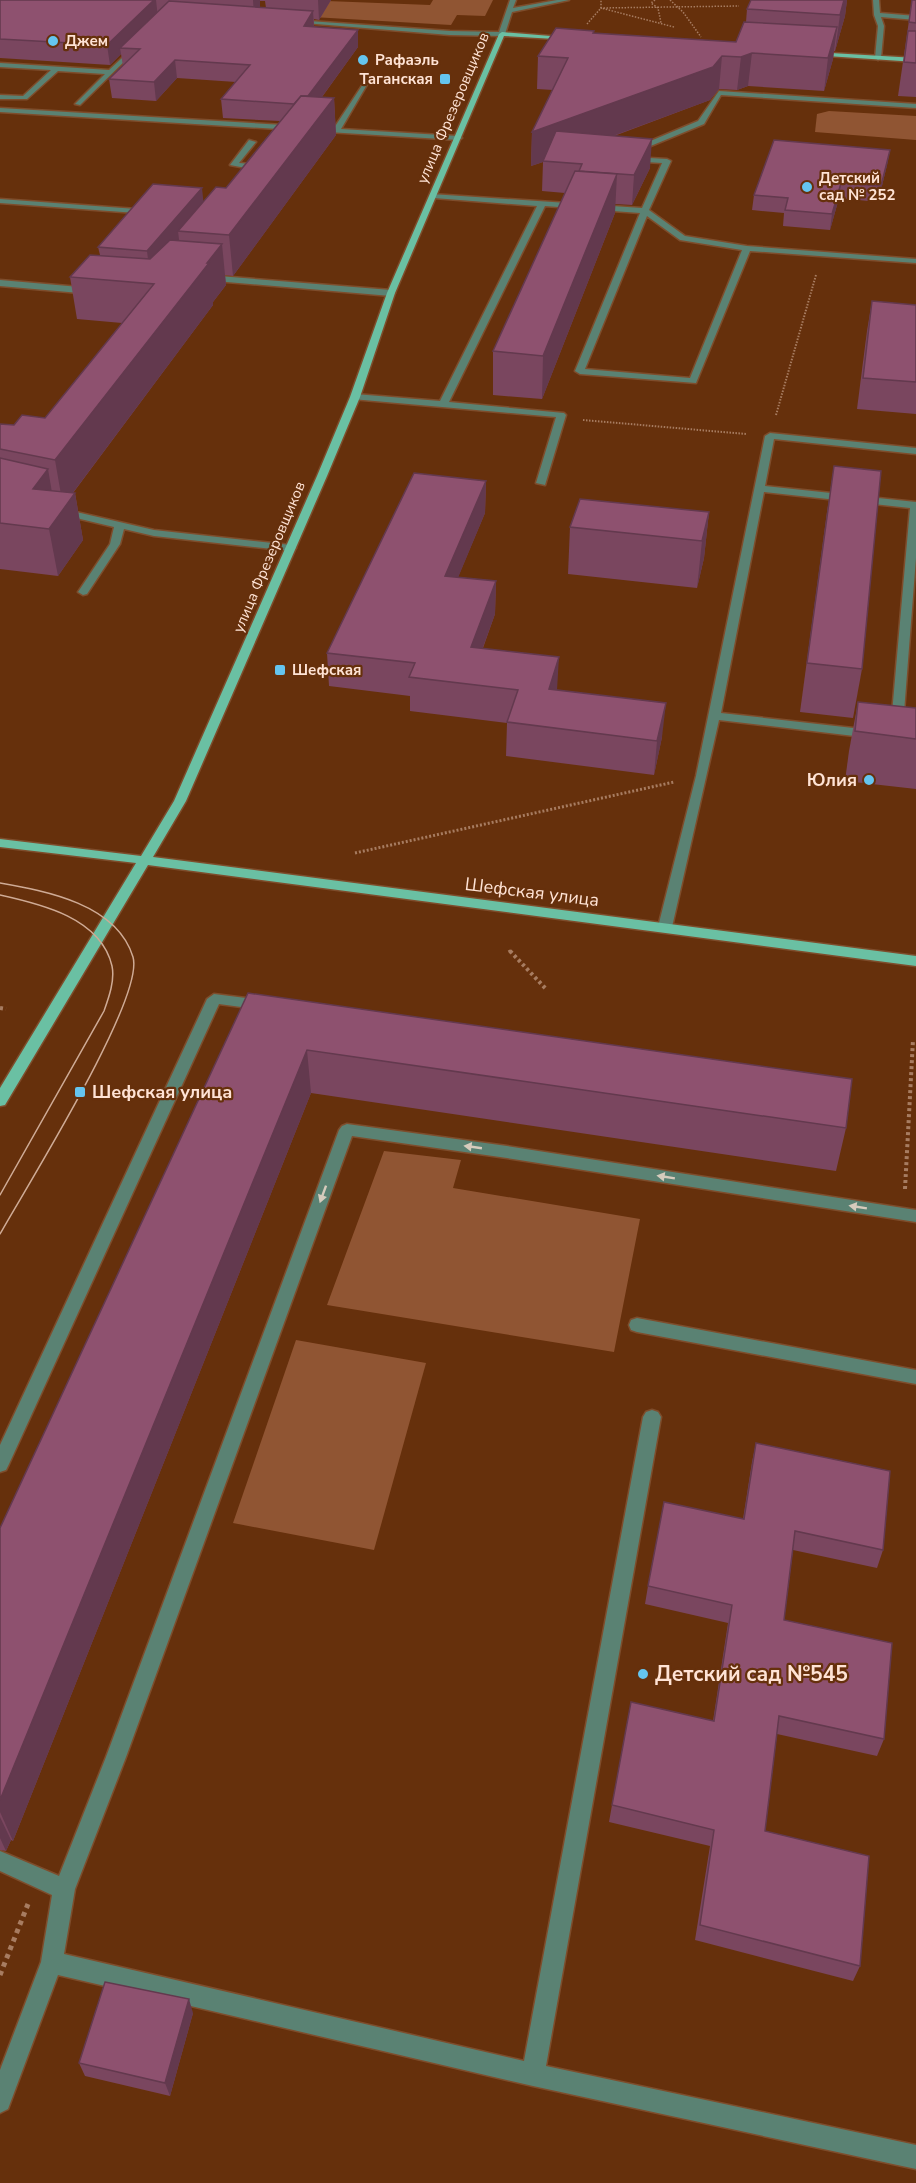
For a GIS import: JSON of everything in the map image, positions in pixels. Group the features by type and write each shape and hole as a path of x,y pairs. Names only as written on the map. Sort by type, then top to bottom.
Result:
{"main road":[{"path":"502,34 584,39"},
{"name":"улица Фрезеровщиков","path":"0,1101 180,801 355,397 391,293 502,34"},
{"path":"810,53 916,60"},
{"name":"Шефская улица","path":"0,843 249,873 916,961"}],"street":[{"name":"улица Фрезеровщиков","path":"502,34 513,0"},
{"path":"510,11 566,0"},
{"path":"876,0 877,15 881,26 878,58"},
{"path":"877,15 916,18"},
{"path":"291,22 450,33 502,34"},
{"path":"78,104 139,44"},
{"path":"0,65 111,72"},
{"path":"0,97 25,98 57,68"},
{"path":"336,130 365,84"},
{"path":"747,248 693,381 580,371 667,161 626,156 701,122 719,93 916,106"},
{"path":"0,110 458,138"},
{"path":"252,142 234,165 261,167 254,175"},
{"path":"434,196 645,211 683,238 747,248 916,261"},
{"path":"0,201 161,213"},
{"path":"443,404 542,204"},
{"path":"199,278 391,293"},
{"path":"0,283 95,291"},
{"path":"355,397 561,416 541,483"},
{"path":"665,927 702,776 770,436 916,451"},
{"path":"714,716 896,737 915,505 760,489"},
{"path":"44,507 154,533 291,548"},
{"path":"83,592 115,544 120,525"},
{"path":"0,1464 214,999 273,1006"},
{"path":"0,2101 52,1962 64,1889 116,1757 347,1130 507,1152 916,1216"},
{"path":"637,1325 916,1377"},
{"path":"532,2075 652,1417"},
{"path":"2,1862 64,1889"},
{"path":"52,1962 532,2075 711,2114 798,2129 916,2157"}],"path":[{"path":"586,25 601,8 601,0"},
{"path":"655,0 651,3 658,8 661,23"},
{"path":"670,0 682,7 687,20 701,37"},
{"path":"601,8 739,6"},
{"path":"601,8 674,27"},
{"path":"770,436 822,254"},
{"path":"355,853 702,776"},
{"path":"509,950 547,990"},
{"path":"0,1008 6,1009"},
{"path":"904,1193 912,1040"},
{"path":"0,1975 38,1878"}],"shaded area":[{"path":"301,0 430,5 433,0 493,0 485,16 457,15 451,25 295,16"},
{"path":"829,111 916,116 916,140 815,132 817,114"},
{"path":"384,1151 461,1160 453,1188 640,1219 614,1352 327,1305"},
{"path":"296,1340 426,1363 374,1550 233,1523"}],"building":[{"path":"0,0 154,0 107,45 0,39"},
{"path":"751,0 844,0 840,15 747,9"},
{"path":"912,0 916,0 916,23 909,22"},
{"path":"169,1 313,11 304,26 358,30 308,96 301,96 294,104 221,99 250,65 175,60 154,82 109,79 140,49 120,48"},
{"path":"744,22 837,27 828,58 752,53 741,57 722,56 713,67 532,132 568,58 538,56 556,28 594,31 593,33 736,42"},
{"path":"908,31 916,31 916,63 904,62"},
{"path":"301,96 334,98 229,235 178,231 216,187 226,188"},
{"path":"556,131 652,139 634,175 579,171 582,164 543,161"},
{"path":"774,140 890,150 881,186 841,183 832,214 785,210 788,198 754,195"},
{"path":"575,171 617,174 543,356 493,351"},
{"path":"153,184 202,188 147,251 98,247"},
{"path":"170,240 222,244 55,460 0,449 0,424 14,425 22,415 45,418 154,284 70,277 90,255 150,259"},
{"path":"872,301 916,305 916,382 863,378"},
{"path":"0,458 48,469 33,489 75,493 49,529 0,523"},
{"path":"834,466 881,471 862,669 807,663"},
{"path":"414,473 486,481 445,576 496,581 471,647 559,657 549,689 666,703 657,741 507,722 518,690 409,677 415,663 327,653"},
{"path":"580,499 709,512 702,541 570,527"},
{"path":"858,702 916,708 916,739 855,731"},
{"path":"248,993 852,1079 846,1128 307,1050 0,1800 0,1528"},
{"path":"756,1443 890,1471 883,1550 795,1531 784,1620 892,1643 884,1739 779,1716 765,1831 869,1856 860,1966 700,1925 714,1830 612,1805 631,1702 714,1721 732,1605 648,1586 664,1502 744,1519"},
{"path":"105,1982 189,1999 165,2083 79,2063"}],"tram line":[{"path":"0,883 58,896 96,912 112,924 125,939 133,957 132,979 103,1051 0,1234"},
{"path":"0,895 51,909 83,925 96,936 106,950 113,971 104,1011 0,1195"}],"place":[{"name":"Джем","path":"53,41"},
{"name":"Рафаэль","path":"363,60"},
{"name":"Таганская","path":"445,79"},
{"name":"Детский сад № 252","path":"807,187"},
{"name":"Шефская","path":"280,670"},
{"name":"Юлия","path":"869,780"},
{"name":"Шефская улица","path":"80,1092"},
{"name":"Детский сад №545","path":"643,1674"}]}
